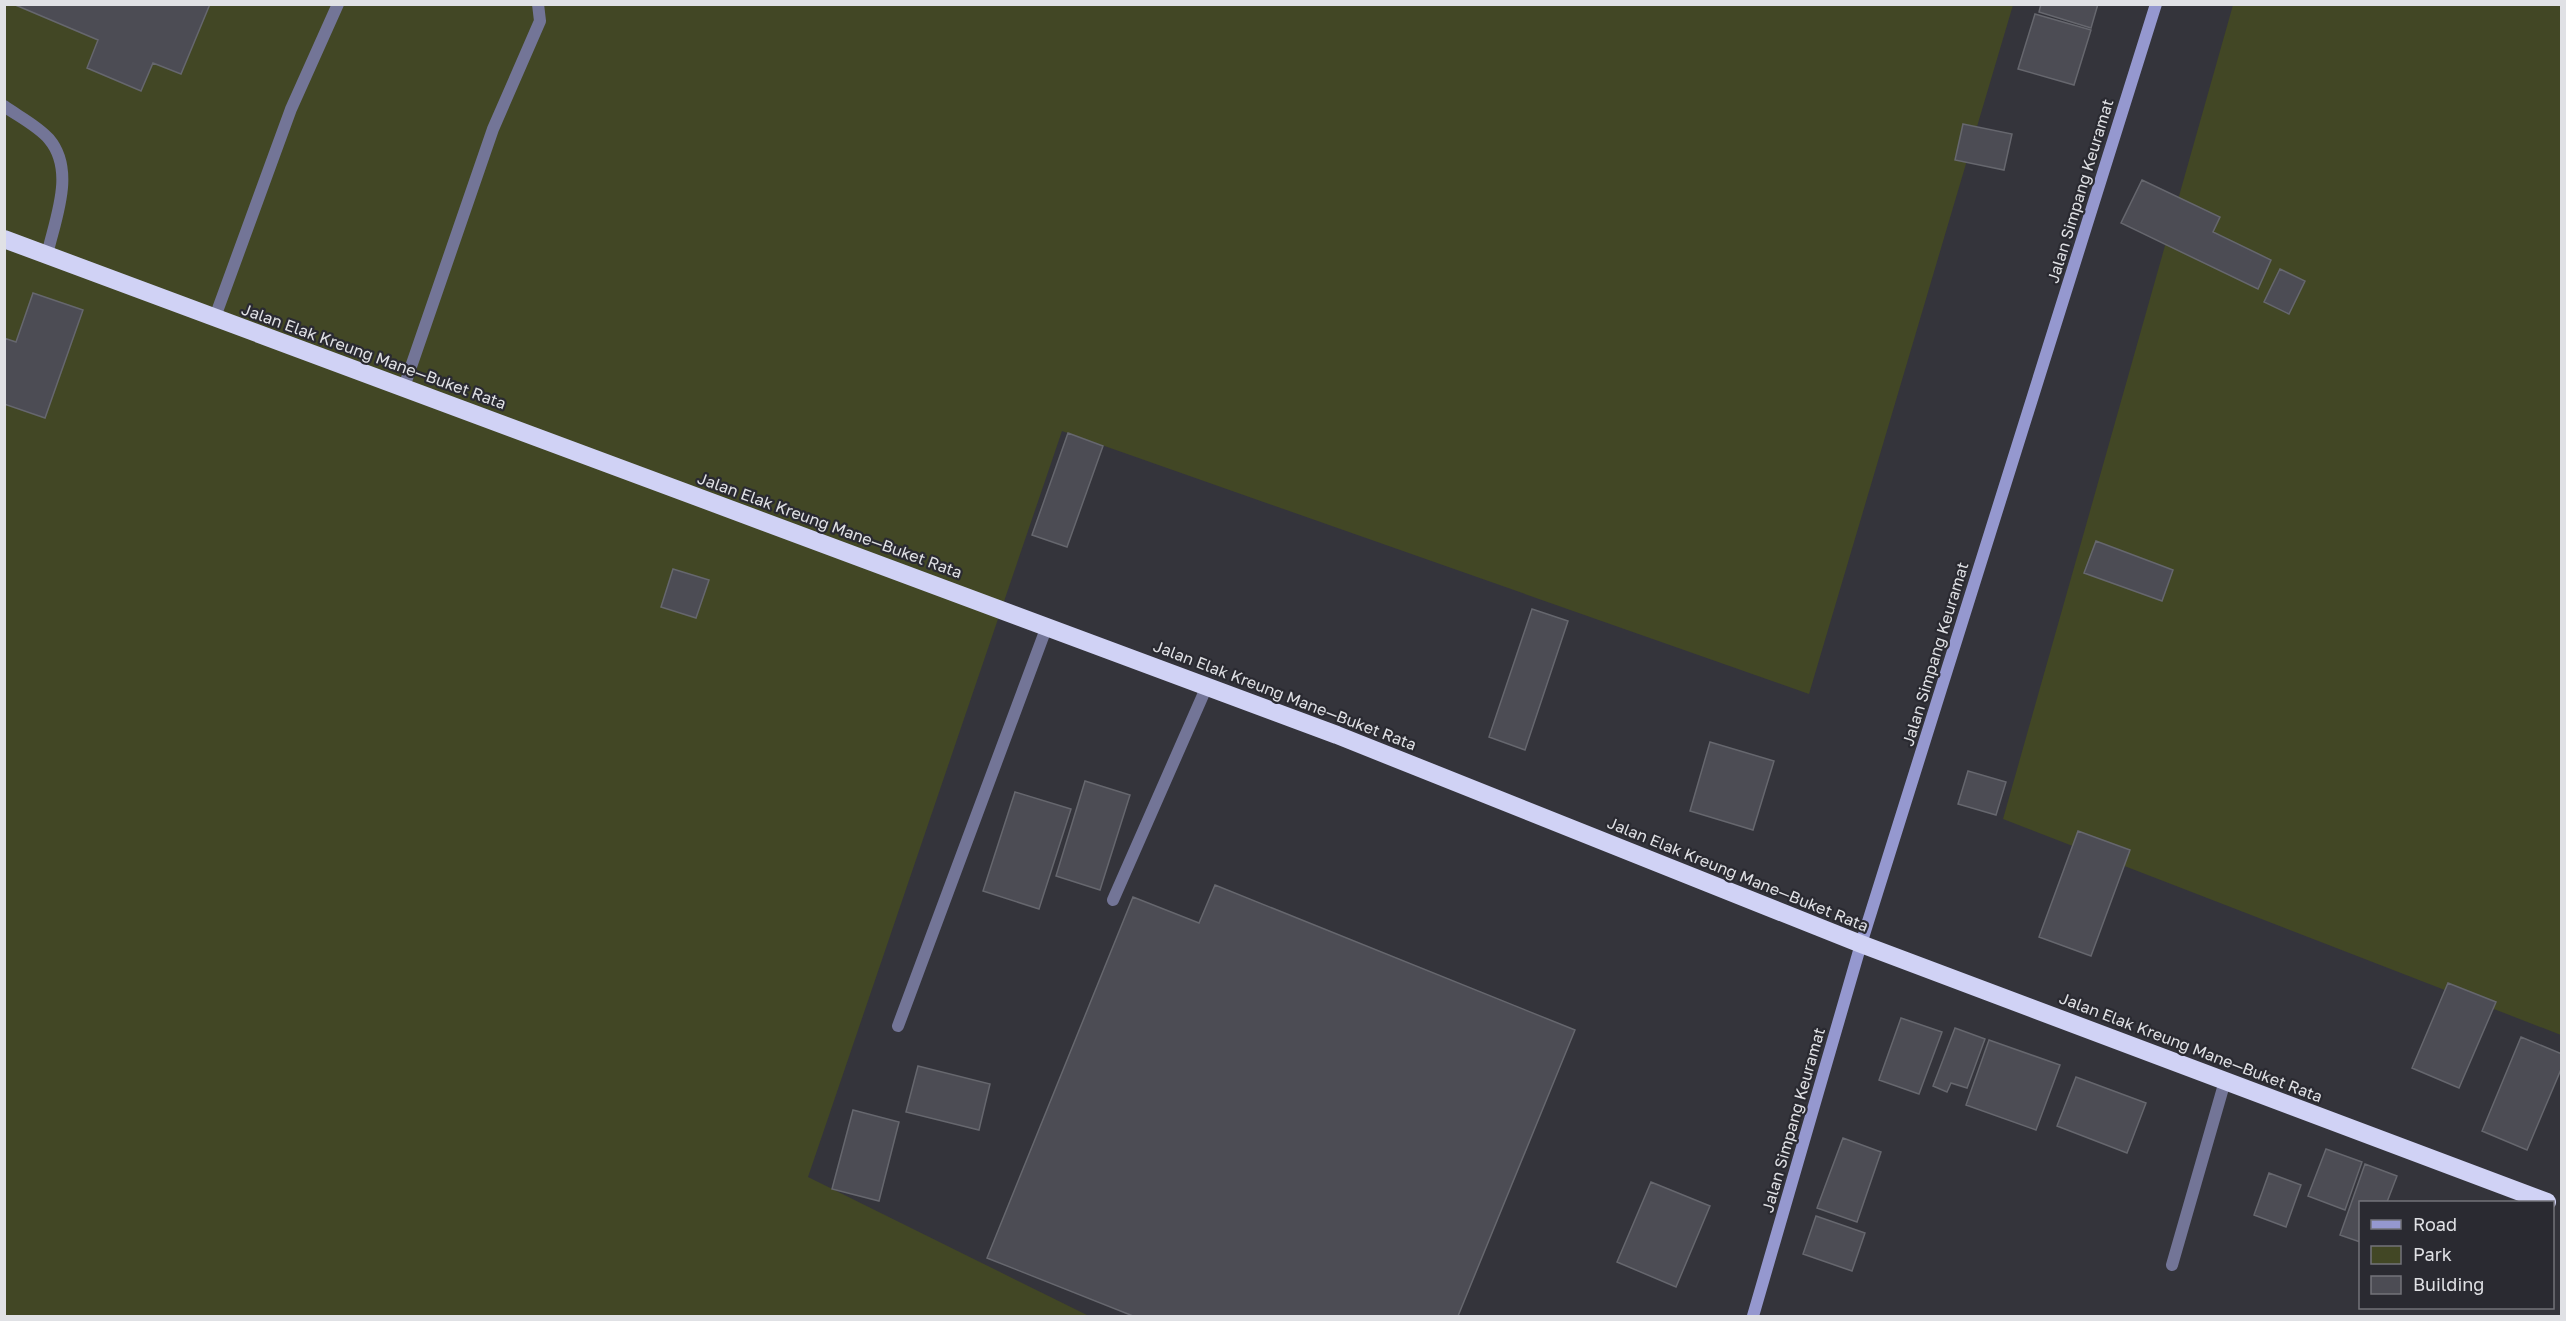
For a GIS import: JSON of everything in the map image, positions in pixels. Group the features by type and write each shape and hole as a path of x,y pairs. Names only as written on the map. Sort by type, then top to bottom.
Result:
{"highway":[{"name":"Jalan Elak Kreung Mane—Buket Rata","path":"4,239 1337,735 1861,944 2542,1201"}],"main road":[{"name":"Jalan Simpang Keuramat","path":"1754,1317 1861,944 2156,4"}],"lane":[{"path":"214,317 291,109 338,4"},
{"path":"404,387 493,129 540,21 538,4"},
{"path":"4,106 49,139 60,159 63,183 47,255"},
{"path":"898,1026 1047,626"},
{"path":"1113,900 1207,686"},
{"path":"2172,1265 2225,1081"}],"green space":[{"path":"5,5 2013,5 1809,694 1062,431 808,1177 1089,1316 5,1316"},
{"path":"2233,5 2561,5 2561,1035 2003,819"}],"building":[{"path":"13,4 210,4 181,74 153,63 141,91 87,68 98,40"},
{"path":"2041,4 2098,4 2091,28 2039,12"},
{"path":"2035,14 2091,30 2074,85 2018,69"},
{"path":"1963,124 2012,134 2004,170 1955,160"},
{"path":"2142,180 2220,217 2213,232 2271,260 2258,289 2121,223"},
{"path":"2280,269 2305,281 2289,314 2264,302"},
{"path":"33,293 83,310 45,418 4,404 4,338 16,342"},
{"path":"1068,433 1103,446 1067,547 1032,535"},
{"path":"2096,541 2173,570 2162,601 2084,573"},
{"path":"673,569 709,580 696,618 661,607"},
{"path":"1532,609 1568,621 1525,750 1489,737"},
{"path":"1710,742 1774,761 1753,830 1690,811"},
{"path":"1968,771 2006,782 1996,815 1958,804"},
{"path":"1085,781 1130,795 1100,890 1056,876"},
{"path":"1015,792 1071,809 1039,909 983,891"},
{"path":"2078,831 2130,850 2091,956 2039,937"},
{"path":"1215,885 1575,1030 1458,1316 1133,1316 987,1258 1133,897 1199,923"},
{"path":"2448,983 2496,1002 2459,1088 2412,1068"},
{"path":"1901,1018 1942,1032 1919,1094 1879,1080"},
{"path":"1955,1028 1985,1039 1967,1088 1951,1083 1947,1092 1933,1086"},
{"path":"2521,1037 2562,1054 2562,1067 2527,1150 2482,1131"},
{"path":"1989,1040 2060,1065 2036,1130 1966,1105"},
{"path":"918,1066 990,1084 979,1130 906,1112"},
{"path":"2076,1077 2146,1103 2127,1153 2057,1126"},
{"path":"853,1110 899,1122 879,1201 832,1189"},
{"path":"1843,1138 1881,1152 1857,1222 1817,1208"},
{"path":"2326,1149 2362,1162 2345,1210 2308,1196"},
{"path":"2365,1164 2397,1176 2387,1201 2359,1201 2359,1242 2340,1235"},
{"path":"2269,1173 2301,1185 2286,1227 2254,1215"},
{"path":"1651,1182 1710,1206 1676,1287 1617,1262"},
{"path":"1816,1216 1865,1233 1852,1271 1803,1254"}]}
